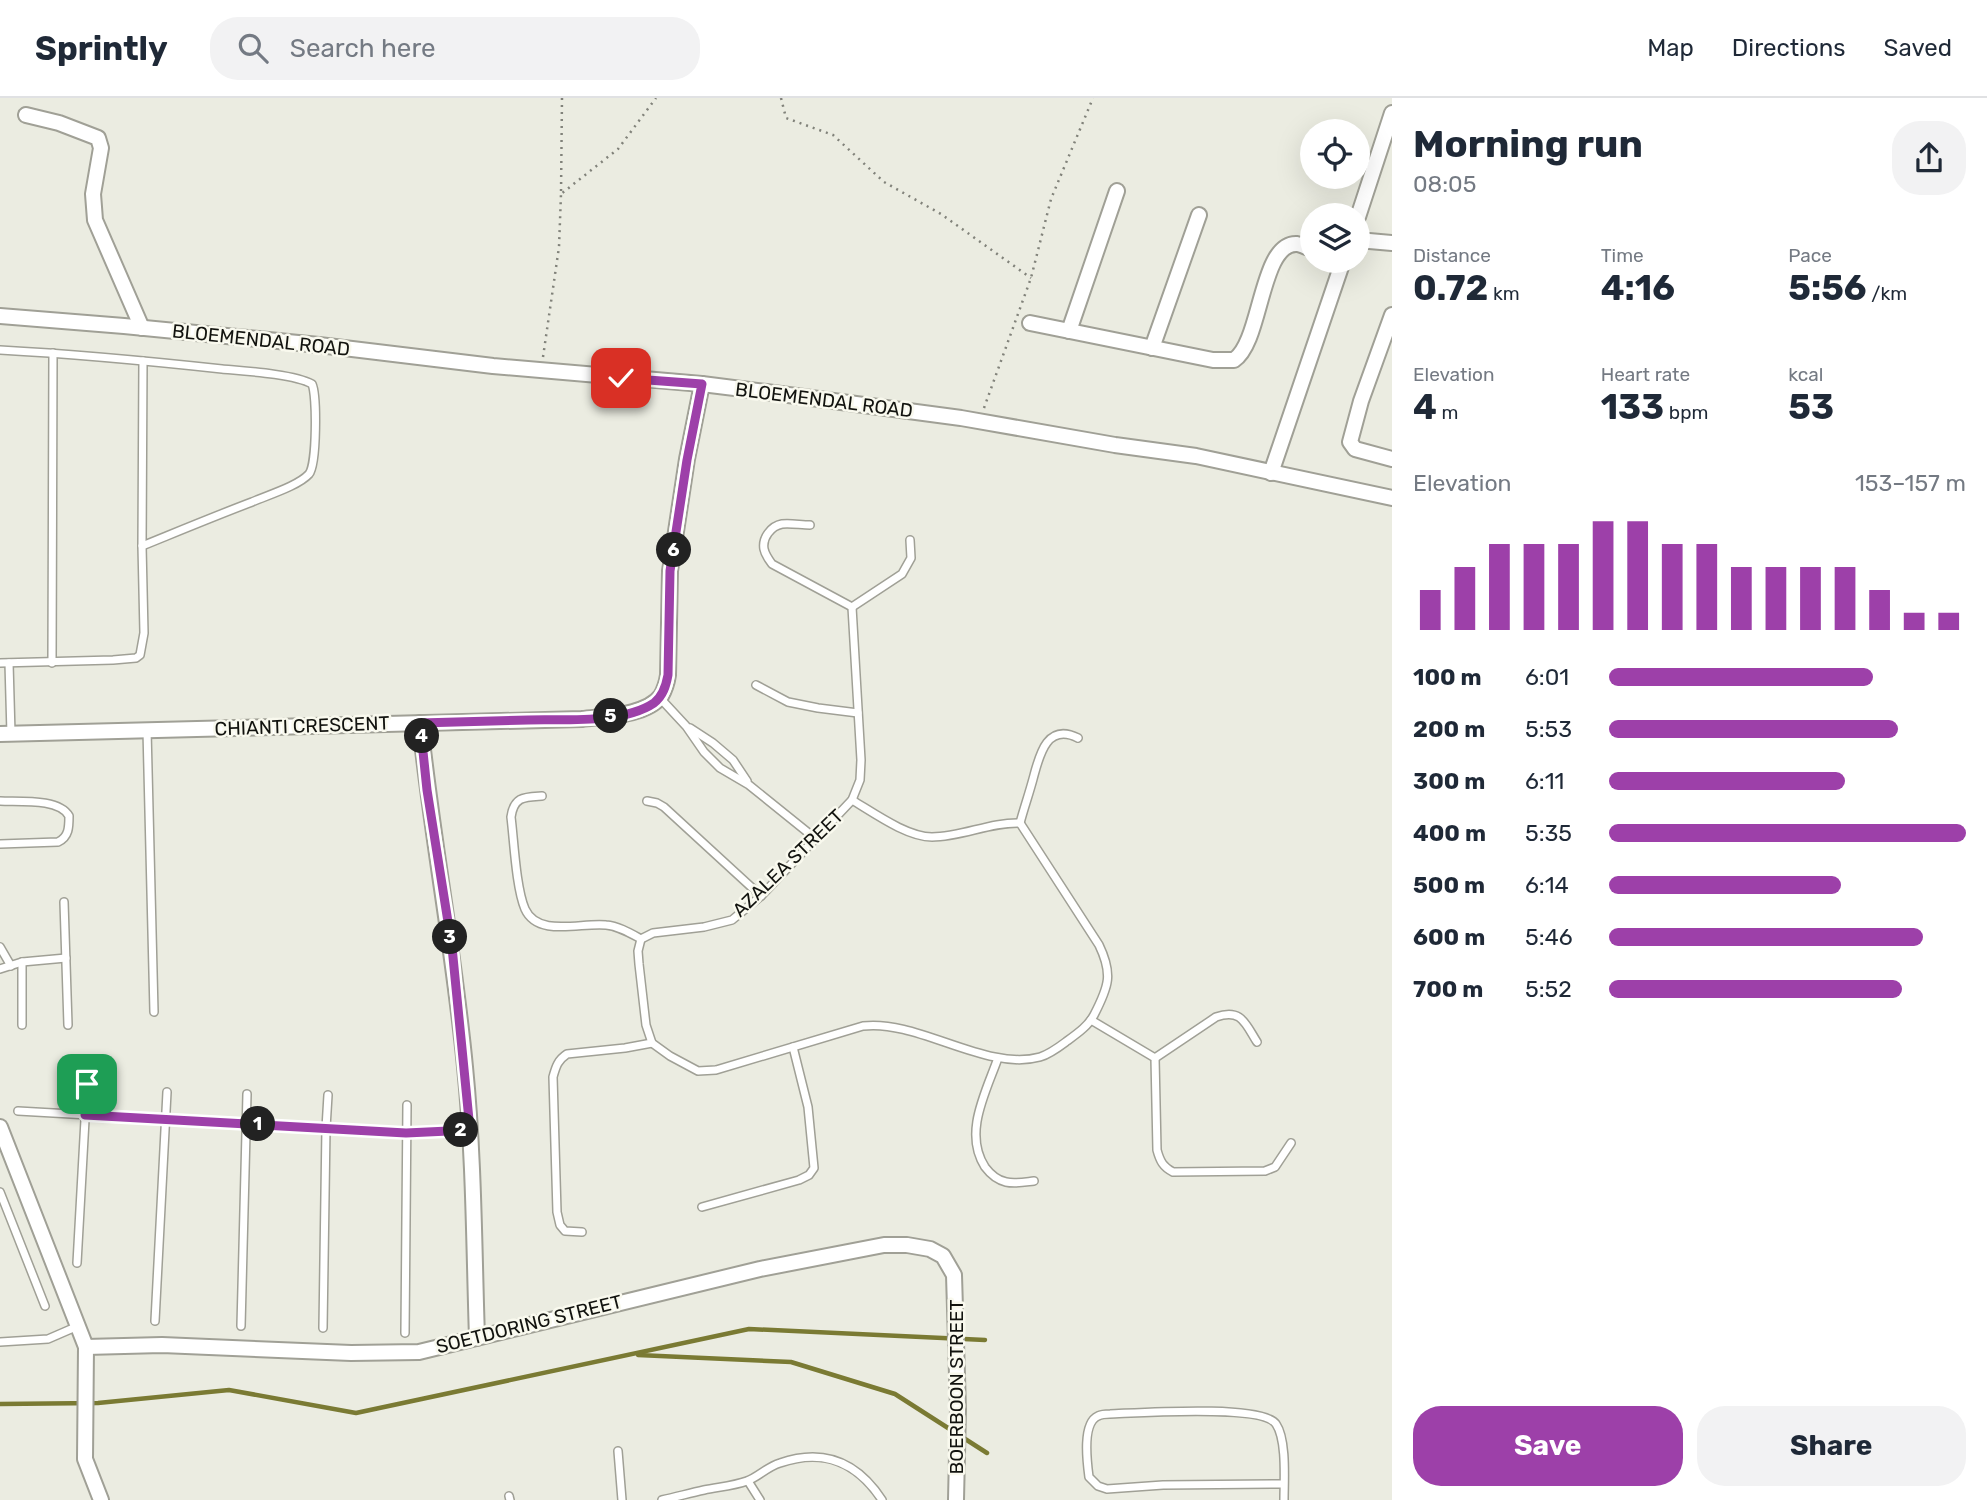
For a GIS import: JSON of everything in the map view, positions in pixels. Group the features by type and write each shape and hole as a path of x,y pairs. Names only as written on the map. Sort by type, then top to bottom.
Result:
{"street":[{"path":"1363,203 1392,113"},
{"path":"26,115 59,123 98,138 101,148 93,194 95,220 142,328"},
{"path":"1069,331 1117,191"},
{"path":"1152,348 1199,215"},
{"path":"1370,241 1392,243"},
{"path":"1030,323 1229,361 1238,358 1245,348 1272,266 1279,253 1283,248 1292,245 1300,247"},
{"path":"1271,473 1339,273"},
{"path":"1392,315 1361,401 1350,442 1355,449 1392,459"},
{"name":"BLOEMENDAL ROAD","path":"0,316 319,345 541,371 702,384 979,421 1196,456 1392,498"},
{"path":"660,698 668,675 670,571 702,384"},
{"name":"CHIANTI CRESCENT","path":"6,734 582,719 639,710 660,698"},
{"path":"420,723 427,790 452,947 470,1130 477,1338"},
{"path":"0,1127 86,1347 85,1459 101,1500"},
{"name":"SOETDORING STREET","path":"86,1347 162,1345 419,1352 760,1269 884,1245 930,1249 943,1256 954,1275"},
{"name":"BOERBOON STREET","path":"954,1275 958,1409 956,1500"}],"lane":[{"path":"0,350 259,373 312,384 316,402 315,458 310,473 301,481 275,493 142,546"},
{"path":"52,663 53,353"},
{"path":"6,734 4,663 52,663 136,658 140,655 144,633 143,361"},
{"path":"810,525 775,526 765,538 764,549 767,556 772,564 852,607"},
{"path":"852,607 902,573 911,558 910,540"},
{"path":"852,607 861,760 860,780 852,800 908,831 923,836 934,837 1020,823"},
{"path":"756,685 788,702 858,713"},
{"path":"660,698 720,768 749,785 816,839"},
{"path":"686,726 733,760 749,785"},
{"path":"147,730 154,1012"},
{"path":"542,796 519,800 513,806 520,893 525,909 531,918 543,924 615,926 641,939 639,964 646,1025 652,1043 691,1068 706,1072 863,1026 875,1025 896,1028 998,1058 1027,1059 1041,1057 1080,1032 1091,1020 1107,984 1109,972 1099,945 1020,823 1041,751 1048,740 1069,734 1078,738"},
{"name":"AZALEA STREET","path":"641,939 653,933 721,924 732,920 761,896 852,800"},
{"path":"0,801 53,804 62,807 69,816 69,828 66,836 58,842 0,844"},
{"path":"647,801 664,807 761,896"},
{"path":"64,902 68,1025"},
{"path":"0,947 11,966"},
{"path":"0,969 22,962 66,958"},
{"path":"22,962 22,1025"},
{"path":"1155,1058 1216,1017 1227,1013 1244,1021 1257,1042"},
{"path":"1091,1020 1155,1058"},
{"path":"582,1231 565,1231 560,1225 557,1213 553,1077 556,1066 567,1054 652,1043"},
{"path":"702,1207 799,1180 809,1175 814,1168 808,1107 793,1047"},
{"path":"998,1058 977,1117 975,1130 979,1152 991,1176 1007,1182 1034,1181"},
{"path":"1155,1058 1157,1150 1166,1169 1173,1172 1265,1171 1275,1167 1291,1143"},
{"path":"77,1263 87,1084"},
{"path":"155,1321 167,1092"},
{"path":"241,1326 247,1094"},
{"path":"323,1328 328,1095"},
{"path":"405,1332 407,1105"},
{"path":"18,1111 406,1133 470,1130"},
{"path":"0,1192 45,1306"},
{"path":"0,1342 48,1339 79,1325"},
{"path":"1284,1484 1163,1485 1107,1489 1093,1482 1089,1476 1087,1448 1091,1421 1110,1413 1256,1413 1276,1423 1282,1449 1284,1484 1284,1500"},
{"path":"618,1451 622,1500"},
{"path":"662,1500 748,1481 782,1462 832,1458 856,1470 882,1500"},
{"path":"748,1481 761,1500"},
{"path":"703,1490 705,1500"}],"path":[{"path":"541,371 559,247 562,98"},
{"path":"561,194 618,149 656,98"},
{"path":"781,98 786,118 833,135 884,182 941,214 1031,278"},
{"path":"979,421 1031,278 1051,199 1093,98"}],"waterway":[{"path":"0,1404 98,1403 229,1390 356,1413 749,1329 985,1340"},
{"path":"638,1355 791,1362 895,1394 987,1453"}],"route":[{"path":"87,1084 85,1115 406,1133 470,1130 452,947 427,790 420,723 582,719 639,710 660,698 668,675 670,571 702,384 621,378"}]}
